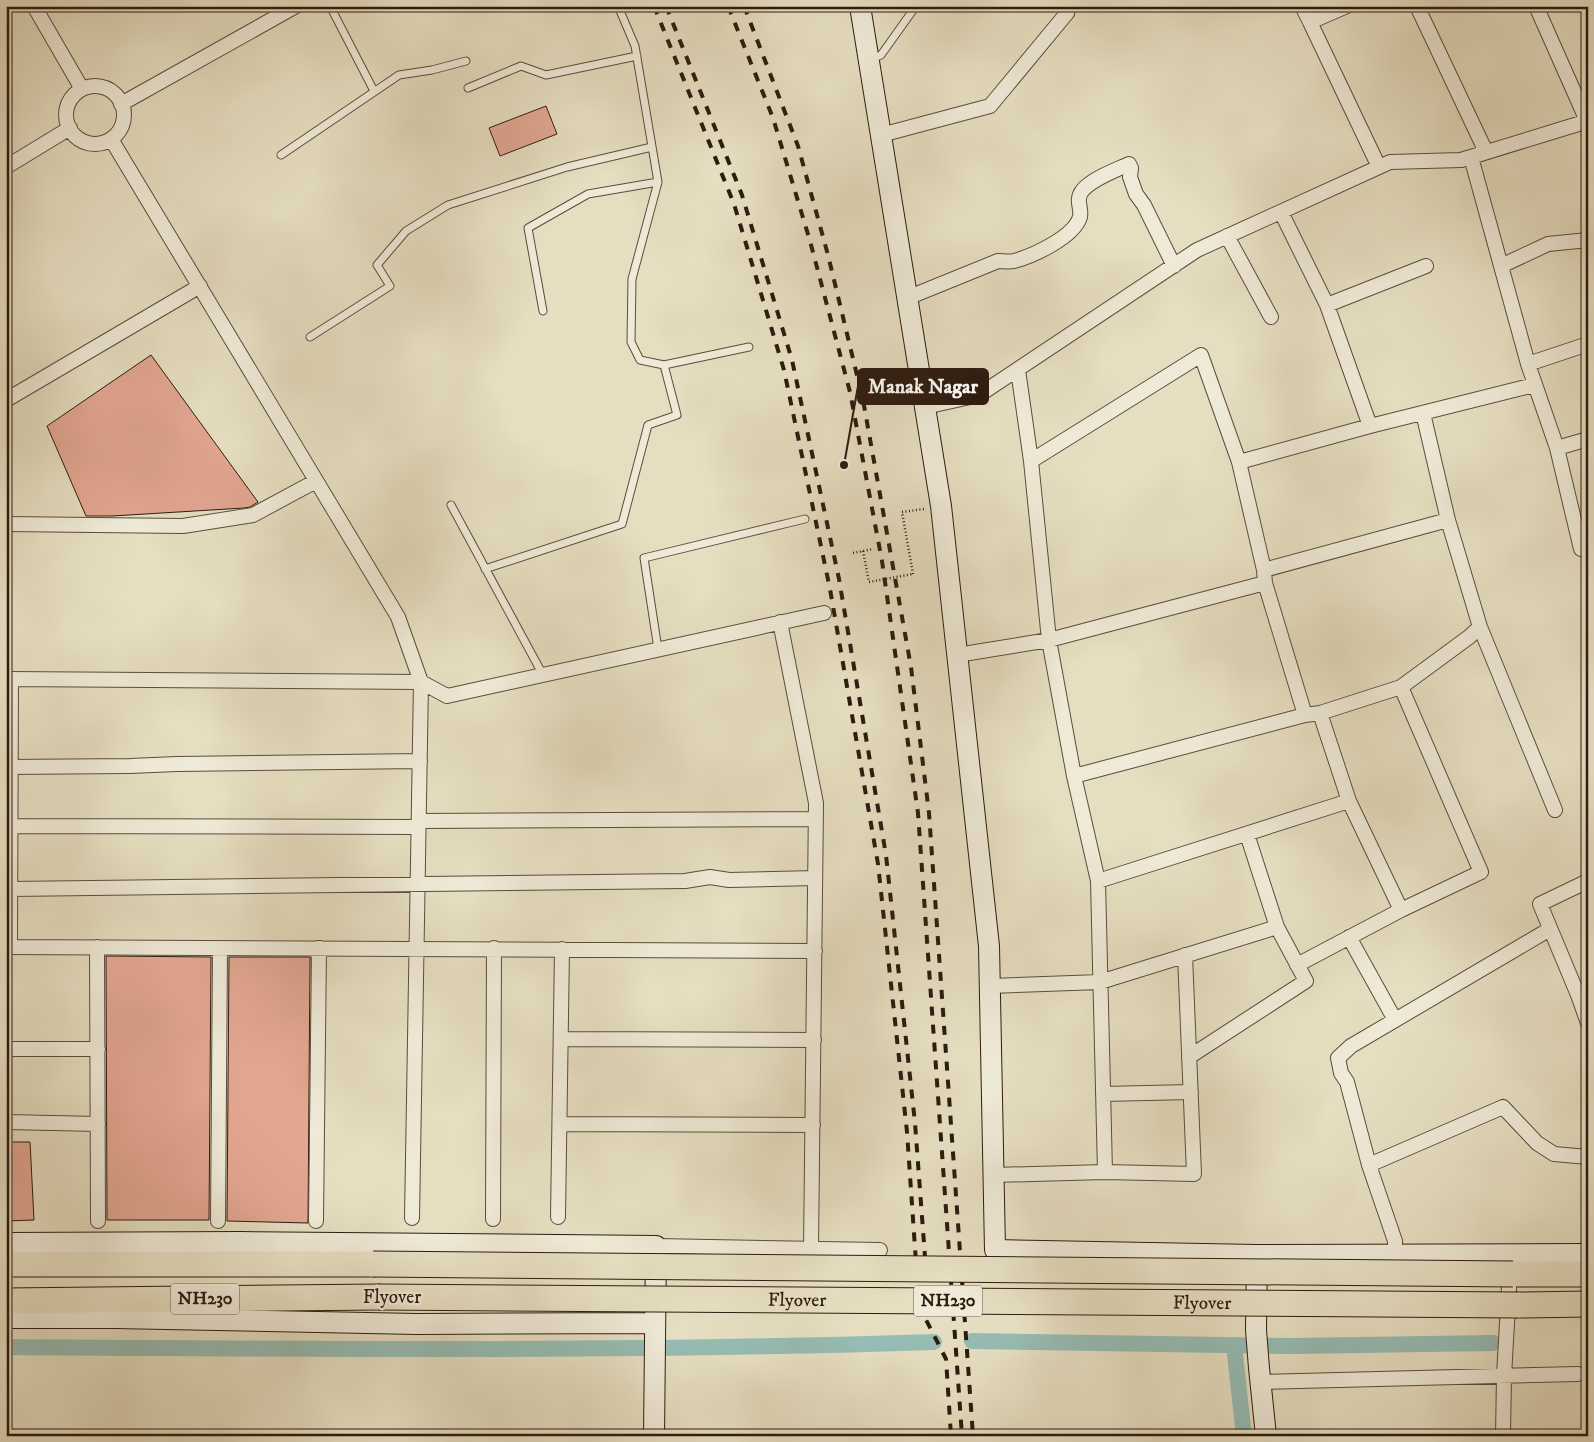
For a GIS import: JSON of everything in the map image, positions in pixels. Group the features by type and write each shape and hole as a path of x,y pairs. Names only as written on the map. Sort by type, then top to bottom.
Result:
{"highway":[{"name":"Flyover","path":"6,1264 1512,1264 1588,1274"},
{"name":"Flyover","path":"6,1301 378,1297 1588,1304"}],"street":[{"path":"34,6 82,89"},
{"path":"121,104 296,6"},
{"path":"860,6 941,506 989,946 995,1250 1257,1255 1394,1254 1512,1264 1588,1254"},
{"path":"881,135 990,106 1067,13 1064,6"},
{"path":"1302,6 1379,167"},
{"path":"1310,22 1347,6"},
{"path":"1417,6 1486,152"},
{"path":"925,407 979,395 1197,250 1390,162 1461,160 1588,121 1536,6"},
{"path":"95,86 104,88 117,96 123,108 123,122 120,130 111,139 94,144 80,140 72,134 66,118 68,105 73,96 82,89 95,86"},
{"path":"6,167 70,128"},
{"path":"111,139 398,617 421,682 412,1218"},
{"path":"1471,157 1534,386 1557,448 1581,549 1588,546"},
{"path":"907,298 998,261 1012,262 1036,253 1058,241 1074,227 1080,216 1078,200 1083,189 1102,175 1129,164 1131,168 1130,177 1136,194 1144,205 1174,266"},
{"path":"1281,212 1327,305 1370,426"},
{"path":"1227,236 1271,317"},
{"path":"1501,266 1548,244 1588,240"},
{"path":"1327,305 1426,266"},
{"path":"6,400 200,286"},
{"path":"1528,364 1588,344"},
{"path":"1031,461 1201,355 1239,462 1265,577 1305,715"},
{"path":"1018,370 1031,461 1049,640 1074,776 1098,881 1105,1172"},
{"path":"1239,462 1370,426 1534,386"},
{"path":"1423,413 1448,520 1480,626 1555,810"},
{"path":"1557,448 1588,439"},
{"path":"6,524 183,526 253,516 316,481"},
{"path":"957,655 1049,640 1265,577 1448,520"},
{"path":"815,951 8,947 10,889 8,826 9,679 421,682 447,696 824,613"},
{"path":"780,622 816,803 811,1249"},
{"path":"1074,776 1320,712 1401,687 1469,637 1480,626"},
{"path":"1298,965 1401,910 1481,872 1401,687"},
{"path":"1320,712 1349,801 1401,910"},
{"path":"8,767 420,761"},
{"path":"1098,881 1349,801"},
{"path":"8,826 419,824 816,819"},
{"path":"1189,1057 1306,981 1277,927 1246,834"},
{"path":"10,889 418,885 685,881 710,878 729,880 816,878"},
{"path":"1588,881 1540,904 1588,1023"},
{"path":"990,986 1100,982 1277,927"},
{"path":"1394,1254 1395,1241 1369,1165 1347,1082 1340,1073 1338,1058 1351,1046 1550,928"},
{"path":"1350,937 1396,1020"},
{"path":"97,947 98,1221"},
{"path":"218,1221 220,948"},
{"path":"316,1221 319,948"},
{"path":"493,1219 494,948"},
{"path":"558,1217 562,949"},
{"path":"994,1175 1105,1172 1194,1174 1185,955"},
{"path":"561,1039 814,1040"},
{"path":"6,1048 98,1049"},
{"path":"1103,1094 1191,1092"},
{"path":"1369,1165 1502,1107 1537,1143 1554,1154 1588,1157"},
{"path":"6,1122 98,1124"},
{"path":"560,1124 813,1125"},
{"path":"6,1244 241,1242 880,1250"},
{"path":"654,1436 656,1246"},
{"path":"1257,1255 1256,1330 1266,1436"},
{"path":"1503,1436 1504,1376 1512,1264"},
{"path":"6,1318 134,1318 655,1327"},
{"path":"1260,1375 1504,1376 1578,1374"}],"lane":[{"path":"330,6 374,90"},
{"path":"618,6 635,46 658,182 632,279 631,342 640,360 664,364 749,347"},
{"path":"869,60 881,55 916,6"},
{"path":"468,88 521,66 546,75 636,56"},
{"path":"281,155 374,90 399,75 432,70 466,61"},
{"path":"310,337 390,286 377,265 406,230 448,205 567,168 652,148"},
{"path":"543,311 528,228 588,194 658,182"},
{"path":"486,569 622,524 648,425 677,415 664,364"},
{"path":"451,506 543,675"},
{"path":"658,649 644,558 806,520"}],"path":[{"path":"864,551 869,582 913,574 902,512 941,506"},
{"path":"853,553 873,549"}],"building":[{"path":"546,106 557,134 500,156 489,128"},
{"path":"151,355 258,502 244,508 86,516 47,426"},
{"path":"106,956 211,957 209,1220 107,1220"},
{"path":"229,957 310,957 308,1223 227,1221"},
{"path":"6,1142 30,1142 34,1220 6,1221"}],"waterway":[{"path":"972,1341 1294,1346 1493,1343"},
{"path":"6,1347 586,1349 934,1342"},
{"path":"1234,1345 1244,1436"}],"railway":[{"path":"654,6 734,204 784,370 830,589 878,864 907,1132 919,1306 946,1359 951,1436"},
{"path":"666,6 742,195 792,360 839,579 886,855 915,1123 928,1297"},
{"path":"728,6 773,118 810,241 850,392 882,561 918,813 962,1436"},
{"path":"744,6 798,146 828,255 863,400 911,667 929,813 973,1436"}],"place":[{"name":"Manak Nagar","path":"844,465"}]}
